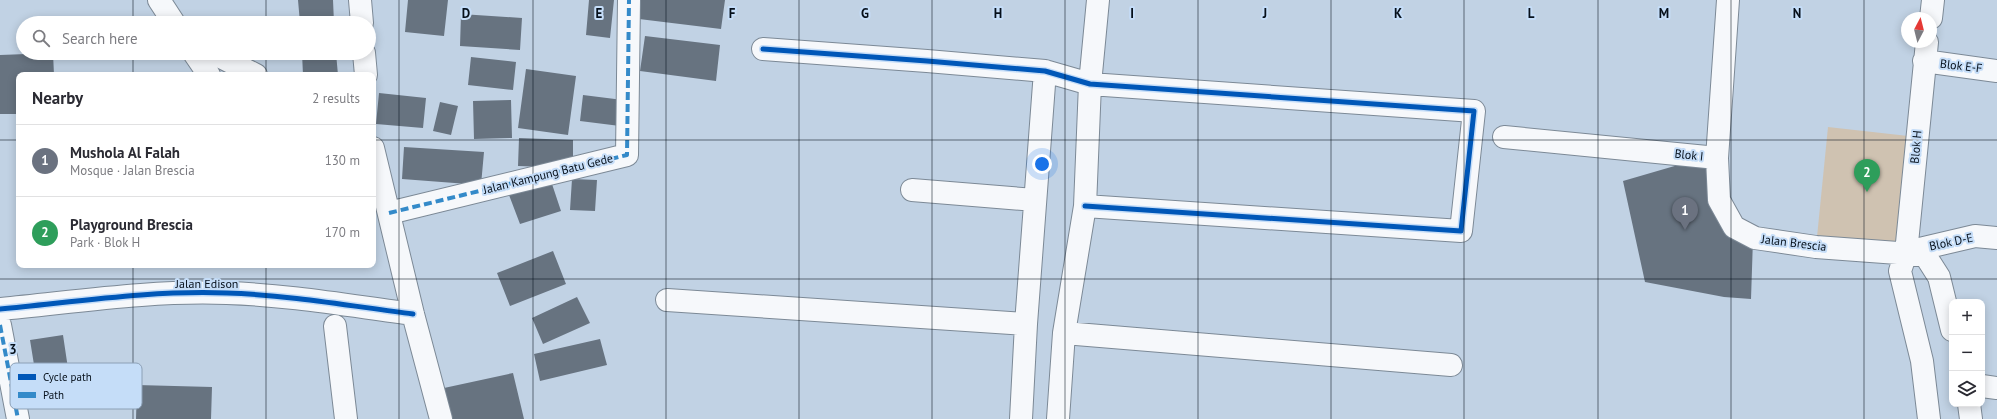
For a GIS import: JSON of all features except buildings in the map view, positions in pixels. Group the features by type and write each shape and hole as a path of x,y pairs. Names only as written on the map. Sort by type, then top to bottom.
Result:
{"street":[{"path":"159,0 169,16"},
{"path":"360,0 361,16"},
{"name":"Jalan Kampung Batu Gede","path":"389,213 627,155 629,0"},
{"path":"1058,419 1064,333 1085,206 1090,84 1098,0"},
{"name":"Blok I","path":"1504,137 1717,158 1728,0"},
{"path":"1932,12 1933,0"},
{"path":"763,49 927,60 1045,71 1090,84 1474,111 1461,231 1085,206"},
{"name":"Blok E-F","path":"1926,52 1997,71"},
{"name":"Blok H","path":"1906,253 1926,52"},
{"path":"199,60 207,72"},
{"path":"227,60 250,72"},
{"path":"365,60 366,72"},
{"path":"1020,419 1045,71"},
{"name":"Jalan Brescia","path":"1717,158 1719,200 1734,227 1755,238 1780,243 1844,250 1925,255 1939,277 1949,318"},
{"path":"376,160 413,314 441,419"},
{"path":"912,190 1035,200"},
{"name":"Blok D-E","path":"1906,253 1975,236 1997,238"},
{"path":"1906,253 1900,271 1922,361 1929,419"},
{"name":"Jalan Edison","path":"0,309 180,293 226,293 270,296 413,314"},
{"path":"667,300 1026,324"},
{"path":"0,324 10,377"},
{"path":"335,326 346,419"},
{"path":"1064,333 1451,365"},
{"path":"1985,386 1997,388"},
{"path":"1969,407 1971,419"},
{"path":"16,409 18,419"}],"shaded area":[{"path":"1828,127 1917,137 1906,253 1816,247"}],"marked path":[{"path":"389,213 627,155 629,0"},
{"path":"0,325 10,377"},
{"path":"16,409 18,419"}],"cycle path":[{"path":"763,49 1045,71 1090,84 1474,111 1461,231 1085,206"},
{"path":"0,309 113,297 170,293 227,293 320,301 413,314"}],"place":[{"name":"Playground Brescia","path":"1867,192"},
{"name":"Mushola Al Falah","path":"1685,230"}]}
